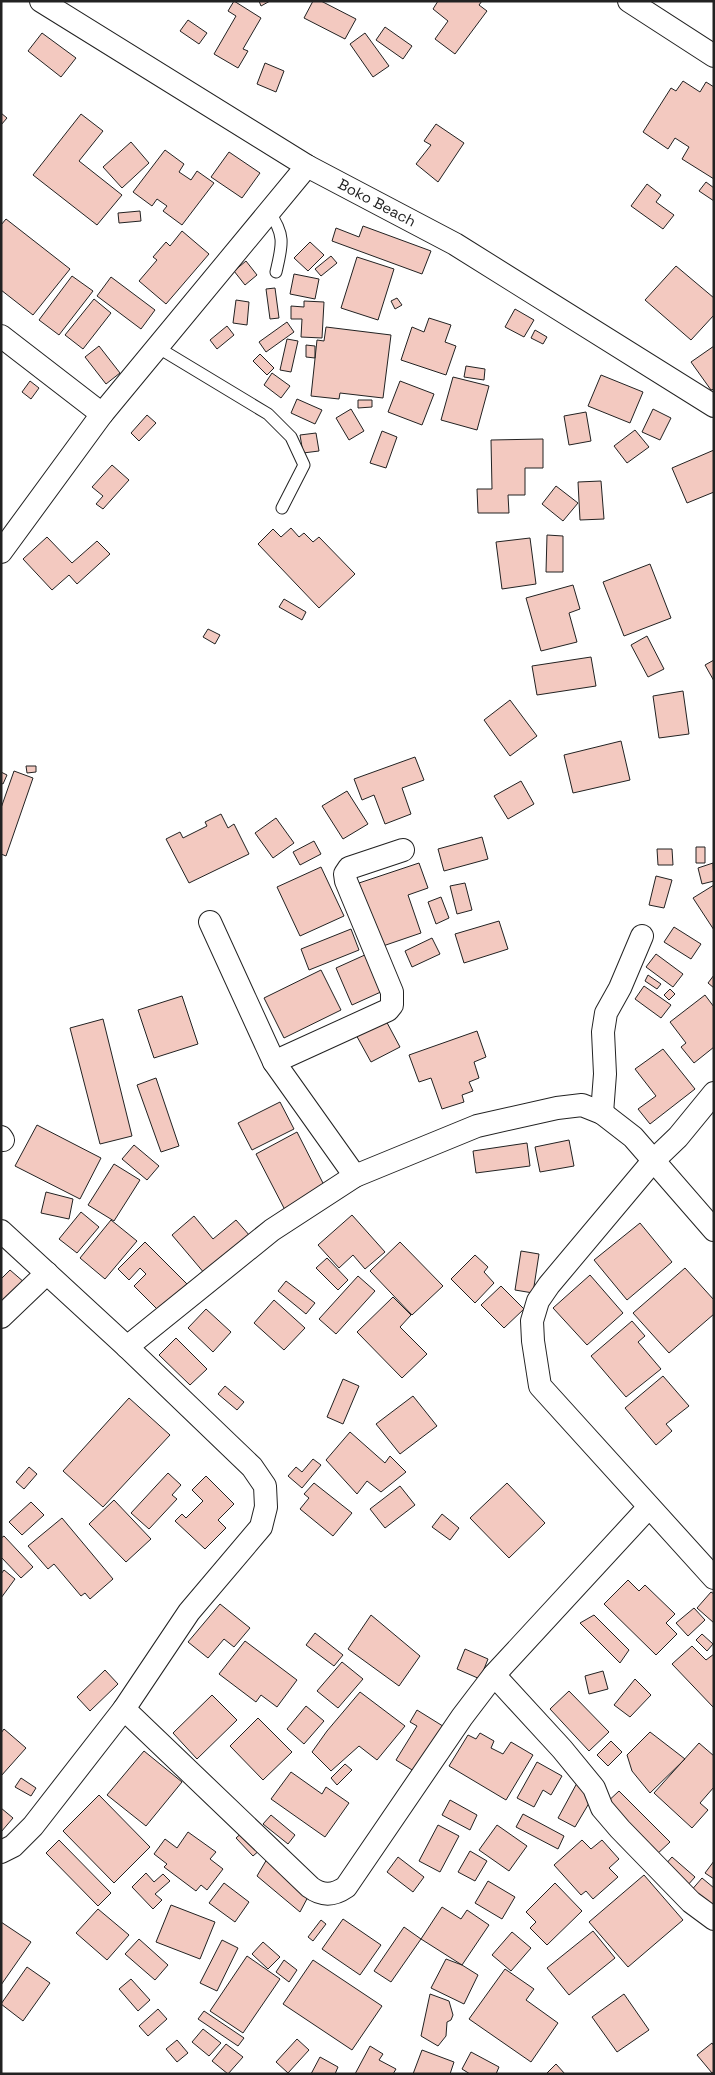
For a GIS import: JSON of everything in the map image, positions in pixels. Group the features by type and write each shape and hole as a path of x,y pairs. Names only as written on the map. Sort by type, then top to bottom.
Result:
{"street":[{"name":"Boko Beach","path":"41,1 307,166 455,244 714,406"},
{"path":"628,1 714,56"},
{"path":"1,552 102,414 307,166"},
{"path":"1,336 102,414"},
{"path":"274,1062 388,1010 392,1005 392,992 346,881 345,874 349,868 403,850"},
{"path":"210,922 274,1062 355,1176"},
{"path":"602,1113 605,1074 603,1032 606,1013 620,988 642,936"},
{"path":"714,1093 678,1137 653,1161 550,1285 538,1301 532,1320 533,1341 540,1386 714,1578"},
{"path":"126,1347 272,1230 355,1176 477,1126 557,1108 582,1105 602,1113 633,1137 714,1230"},
{"path":"1,1231 47,1272 252,1467 264,1486 266,1507 261,1527 189,1612 124,1709 33,1826 13,1846 1,1852"},
{"path":"1,1317 47,1272"},
{"path":"124,1709 310,1887 324,1894 331,1894 346,1887 462,1717 494,1676 649,1507"},
{"path":"494,1676 594,1788 602,1808 620,1829 691,1902 714,1919"}],"lane":[{"path":"269,212 277,223 282,242 276,272"},
{"path":"157,347 268,414 291,437 304,465 282,508"}],"building":[{"path":"234,1 261,18 243,49 248,51 238,68 214,54 236,16 228,11"},
{"path":"259,1 270,1 261,6"},
{"path":"313,1 321,1 356,19 345,39 304,18"},
{"path":"438,1 482,1 479,5 487,11 455,54 435,39 448,21 433,9"},
{"path":"188,20 207,33 199,44 180,31"},
{"path":"385,27 412,46 403,59 376,40"},
{"path":"42,33 76,58 61,77 28,51"},
{"path":"365,33 389,66 373,77 350,44"},
{"path":"265,63 284,71 276,92 257,84"},
{"path":"683,81 700,92 706,82 714,87 714,179 682,159 689,147 675,138 668,149 643,132 671,88 676,91"},
{"path":"1,113 7,118 1,125"},
{"path":"81,114 103,131 79,161 122,195 97,225 33,175"},
{"path":"436,124 464,143 438,182 416,164 431,145 424,141"},
{"path":"131,142 149,163 122,188 103,167"},
{"path":"165,150 184,164 179,172 191,180 197,171 214,183 182,225 163,211 167,206 157,199 152,206 133,192"},
{"path":"229,152 260,173 242,198 211,177"},
{"path":"706,182 714,188 714,201 699,191"},
{"path":"647,184 661,195 656,202 674,215 663,229 631,206"},
{"path":"140,211 141,221 119,223 118,213"},
{"path":"6,219 70,269 33,315 1,290 1,225"},
{"path":"363,226 431,251 422,274 332,241 336,228 359,237"},
{"path":"182,231 209,254 166,304 139,281 157,260 153,257 166,242 170,246"},
{"path":"310,242 324,255 308,271 294,258"},
{"path":"331,256 337,263 321,276 315,269"},
{"path":"357,257 394,269 378,320 341,308"},
{"path":"246,261 257,275 245,285 234,271"},
{"path":"676,266 714,298 714,315 691,340 645,300"},
{"path":"294,274 319,279 315,299 290,294"},
{"path":"72,276 93,291 59,335 39,320"},
{"path":"111,277 155,310 141,329 97,296"},
{"path":"275,288 279,318 270,319 266,289"},
{"path":"397,298 402,305 395,309 391,301"},
{"path":"94,299 111,313 83,349 65,335"},
{"path":"236,300 249,302 247,325 233,323"},
{"path":"304,301 324,302 322,338 301,337 302,319 291,319 291,306 304,307"},
{"path":"515,309 534,320 524,337 505,327"},
{"path":"429,318 451,325 445,342 456,346 446,375 401,360 412,327 424,332"},
{"path":"287,322 294,332 266,352 259,342"},
{"path":"227,326 234,335 217,349 210,340"},
{"path":"326,327 391,335 383,398 340,393 339,399 311,396 317,340 324,341"},
{"path":"535,330 547,337 543,344 531,338"},
{"path":"287,339 298,341 291,372 280,370"},
{"path":"306,345 315,346 315,358 306,357"},
{"path":"99,346 120,373 106,384 85,357"},
{"path":"714,346 714,389 711,390 691,362"},
{"path":"260,354 274,368 267,375 253,361"},
{"path":"466,366 485,369 484,380 464,377"},
{"path":"272,373 290,386 281,398 264,385"},
{"path":"601,375 643,392 630,423 588,406"},
{"path":"453,377 489,386 477,430 441,420"},
{"path":"30,381 39,388 31,399 22,392"},
{"path":"400,381 434,394 422,425 388,412"},
{"path":"297,399 322,410 315,424 291,413"},
{"path":"358,400 372,400 372,407 358,408"},
{"path":"351,409 364,431 349,440 336,418"},
{"path":"653,409 671,418 660,440 642,432"},
{"path":"586,412 591,441 569,445 564,416"},
{"path":"147,415 156,423 139,441 131,433"},
{"path":"635,430 649,447 627,463 614,446"},
{"path":"382,431 397,437 386,468 370,463"},
{"path":"316,433 319,451 303,453 300,435"},
{"path":"543,439 543,468 525,468 525,495 508,495 509,513 478,513 477,489 492,489 491,440"},
{"path":"714,450 714,492 687,503 672,468"},
{"path":"112,465 129,480 103,509 96,504 103,496 92,487"},
{"path":"601,481 604,519 580,520 578,482"},
{"path":"556,486 578,503 563,521 542,504"},
{"path":"291,528 299,537 304,533 313,542 319,537 355,574 319,608 258,544 273,529 281,537"},
{"path":"547,535 563,536 563,572 546,572"},
{"path":"47,537 72,563 97,541 110,554 77,584 69,575 52,590 23,559"},
{"path":"530,538 536,584 502,589 496,542"},
{"path":"650,564 671,618 624,636 603,582"},
{"path":"573,585 580,609 569,613 577,642 541,651 526,598"},
{"path":"284,599 306,612 302,620 279,607"},
{"path":"208,629 220,635 215,644 203,637"},
{"path":"647,636 664,669 648,677 631,645"},
{"path":"591,657 596,686 537,695 532,666"},
{"path":"714,660 714,681 705,665"},
{"path":"683,691 689,734 659,738 653,696"},
{"path":"510,700 537,736 510,756 484,720"},
{"path":"621,741 630,780 573,793 564,755"},
{"path":"415,757 424,780 402,788 411,814 385,824 374,795 362,800 354,779"},
{"path":"26,766 36,766 36,772 27,773"},
{"path":"14,771 33,778 6,856 1,854 1,808"},
{"path":"1,772 7,775 3,784 1,783"},
{"path":"521,781 534,804 508,819 494,796"},
{"path":"347,791 368,824 343,839 322,806"},
{"path":"221,814 228,828 234,824 249,854 189,883 166,839 180,832 183,838 207,826 205,822"},
{"path":"276,818 294,843 273,858 255,833"},
{"path":"482,837 488,859 444,871 438,849"},
{"path":"314,841 321,854 300,865 293,852"},
{"path":"696,847 705,847 705,863 696,863"},
{"path":"657,849 672,849 673,865 658,865"},
{"path":"419,863 428,888 408,895 421,933 380,947 359,883"},
{"path":"713,863 714,881 702,884 698,868"},
{"path":"321,867 344,916 300,936 277,887"},
{"path":"656,876 672,880 664,908 649,905"},
{"path":"465,883 472,910 457,914 450,886"},
{"path":"714,885 714,930 693,898"},
{"path":"441,897 449,918 436,924 428,902"},
{"path":"499,921 508,949 464,963 455,934"},
{"path":"674,927 701,944 691,959 664,942"},
{"path":"351,929 359,950 309,970 301,949"},
{"path":"432,938 440,954 412,967 405,951"},
{"path":"367,954 383,991 352,1005 336,968"},
{"path":"656,954 683,974 673,987 646,967"},
{"path":"321,970 341,1010 284,1038 264,998"},
{"path":"648,975 661,984 657,989 645,981"},
{"path":"714,975 714,988 708,983"},
{"path":"644,986 671,1005 661,1018 635,999"},
{"path":"670,989 675,994 669,1000 664,995"},
{"path":"705,995 714,1007 714,1047 694,1063 681,1047 686,1043 670,1022"},
{"path":"182,996 198,1044 154,1058 138,1010"},
{"path":"384,1017 400,1047 371,1062 355,1033"},
{"path":"103,1019 132,1136 100,1144 70,1028"},
{"path":"477,1031 486,1057 474,1062 479,1078 469,1082 473,1091 462,1095 464,1102 442,1109 431,1078 419,1082 409,1055"},
{"path":"663,1049 695,1089 650,1124 638,1109 656,1096 635,1069"},
{"path":"156,1078 179,1146 161,1152 137,1085"},
{"path":"280,1102 294,1129 252,1150 238,1123"},
{"path":"37,1125 101,1158 80,1199 15,1166"},
{"path":"297,1132 326,1189 285,1210 256,1154"},
{"path":"569,1140 574,1166 540,1172 535,1147"},
{"path":"527,1143 530,1166 476,1173 473,1151"},
{"path":"134,1145 159,1166 147,1180 122,1159"},
{"path":"114,1164 140,1180 114,1221 88,1205"},
{"path":"46,1192 73,1199 69,1219 41,1213"},
{"path":"81,1212 99,1227 77,1253 59,1239"},
{"path":"352,1215 385,1252 365,1269 353,1255 339,1268 318,1245"},
{"path":"194,1216 213,1239 236,1220 250,1236 205,1274 172,1235"},
{"path":"111,1220 137,1241 105,1279 80,1258"},
{"path":"640,1223 672,1262 627,1300 594,1260"},
{"path":"145,1242 188,1285 161,1313 134,1286 146,1274 140,1268 129,1280 118,1269"},
{"path":"400,1242 443,1286 412,1315 370,1271"},
{"path":"521,1251 539,1254 533,1293 515,1290"},
{"path":"475,1255 488,1267 484,1272 494,1283 475,1303 451,1279"},
{"path":"327,1258 348,1280 338,1290 316,1268"},
{"path":"685,1268 714,1300 714,1314 669,1353 633,1313"},
{"path":"10,1270 25,1283 6,1304 1,1299 1,1279"},
{"path":"590,1275 623,1313 587,1345 553,1308"},
{"path":"358,1276 375,1291 336,1334 319,1319"},
{"path":"286,1281 315,1303 306,1314 278,1291"},
{"path":"501,1286 524,1309 504,1328 481,1305"},
{"path":"393,1297 411,1315 400,1327 427,1354 402,1378 357,1332"},
{"path":"274,1300 305,1328 284,1350 254,1323"},
{"path":"206,1309 231,1332 213,1352 188,1328"},
{"path":"632,1321 645,1336 638,1342 661,1369 626,1397 591,1356"},
{"path":"176,1338 207,1369 190,1385 159,1355"},
{"path":"663,1376 689,1406 666,1424 672,1431 656,1445 625,1408"},
{"path":"343,1379 359,1386 343,1424 327,1417"},
{"path":"225,1386 244,1402 237,1410 218,1394"},
{"path":"413,1396 437,1426 400,1454 376,1424"},
{"path":"129,1398 170,1435 103,1507 63,1471"},
{"path":"350,1432 385,1463 390,1456 406,1472 381,1492 367,1481 357,1494 326,1460"},
{"path":"313,1459 321,1465 302,1488 288,1476 296,1467 302,1472"},
{"path":"29,1467 37,1474 24,1489 16,1482"},
{"path":"168,1473 181,1485 172,1495 177,1499 149,1529 131,1513"},
{"path":"206,1476 234,1504 218,1520 226,1528 205,1549 175,1521 182,1514 186,1518 203,1501 192,1490"},
{"path":"314,1483 352,1513 333,1536 300,1509 309,1498 304,1494"},
{"path":"507,1483 545,1523 509,1558 470,1518"},
{"path":"400,1486 415,1505 385,1528 370,1509"},
{"path":"114,1500 151,1539 126,1562 89,1524"},
{"path":"31,1502 44,1515 22,1535 9,1522"},
{"path":"442,1514 459,1528 450,1540 432,1527"},
{"path":"62,1518 113,1579 90,1599 85,1593 81,1596 54,1564 48,1569 28,1546"},
{"path":"4,1536 33,1567 21,1578 1,1557 1,1538"},
{"path":"4,1570 15,1579 1,1598 1,1574"},
{"path":"628,1580 639,1591 645,1585 675,1614 666,1623 677,1634 656,1655 604,1604"},
{"path":"711,1592 714,1594 714,1623 697,1608"},
{"path":"220,1604 250,1628 234,1647 224,1639 208,1658 188,1642"},
{"path":"694,1608 705,1620 688,1636 676,1623"},
{"path":"371,1615 420,1656 399,1686 348,1649"},
{"path":"594,1615 629,1650 620,1663 580,1623"},
{"path":"315,1633 343,1655 334,1666 306,1645"},
{"path":"702,1634 713,1644 707,1651 696,1640"},
{"path":"245,1641 297,1680 277,1707 261,1695 256,1702 219,1674"},
{"path":"692,1646 706,1660 714,1654 714,1708 672,1664"},
{"path":"465,1649 488,1659 480,1679 457,1669"},
{"path":"342,1662 363,1679 338,1708 317,1691"},
{"path":"105,1670 118,1684 90,1711 77,1697"},
{"path":"603,1671 608,1689 589,1694 585,1676"},
{"path":"635,1679 651,1695 630,1717 614,1705"},
{"path":"569,1691 609,1732 589,1751 550,1709"},
{"path":"360,1692 405,1726 377,1760 359,1746 331,1771 312,1752"},
{"path":"212,1695 237,1720 197,1759 173,1733"},
{"path":"306,1706 324,1721 304,1744 287,1729"},
{"path":"417,1710 446,1728 417,1773 396,1760 417,1726 410,1722"},
{"path":"258,1718 292,1752 263,1780 230,1746"},
{"path":"4,1729 26,1748 1,1776 1,1733"},
{"path":"650,1732 685,1759 650,1793 632,1771 627,1755"},
{"path":"480,1733 494,1741 491,1748 503,1754 511,1742 533,1755 506,1800 449,1766 468,1735 476,1739"},
{"path":"611,1741 622,1752 608,1766 597,1755"},
{"path":"699,1743 714,1756 714,1787 700,1803 708,1810 692,1828 654,1793"},
{"path":"144,1751 182,1782 146,1826 107,1795"},
{"path":"537,1762 562,1776 551,1795 543,1790 534,1807 517,1798"},
{"path":"345,1764 352,1770 337,1785 331,1778"},
{"path":"291,1772 322,1794 326,1787 349,1803 325,1837 271,1799"},
{"path":"21,1778 36,1788 31,1796 15,1787"},
{"path":"577,1783 595,1793 575,1827 558,1818"},
{"path":"619,1791 670,1842 655,1856 604,1805"},
{"path":"99,1795 150,1847 114,1883 63,1831"},
{"path":"450,1800 477,1815 470,1830 442,1815"},
{"path":"1,1808 13,1818 1,1832"},
{"path":"523,1814 564,1836 558,1849 516,1827"},
{"path":"271,1815 295,1835 288,1844 263,1824"},
{"path":"438,1825 459,1836 440,1872 419,1861"},
{"path":"497,1825 527,1846 509,1871 479,1850"},
{"path":"244,1831 261,1849 253,1856 236,1838"},
{"path":"188,1832 216,1852 210,1859 223,1869 207,1890 201,1885 196,1891 164,1867 167,1864 154,1854 165,1839 177,1848"},
{"path":"59,1840 111,1893 98,1906 46,1853"},
{"path":"582,1840 591,1849 602,1840 619,1859 609,1868 618,1877 593,1899 586,1891 581,1895 554,1865"},
{"path":"470,1851 487,1861 475,1881 458,1872"},
{"path":"398,1857 424,1877 413,1892 387,1872"},
{"path":"672,1857 695,1877 687,1886 664,1866"},
{"path":"267,1859 309,1895 300,1912 257,1876"},
{"path":"714,1861 714,1879 705,1873"},
{"path":"146,1873 154,1882 163,1874 170,1881 155,1894 162,1900 153,1909 132,1887"},
{"path":"644,1875 683,1920 628,1967 589,1922"},
{"path":"702,1878 714,1888 714,1912 690,1892"},
{"path":"488,1881 515,1897 502,1919 475,1903"},
{"path":"224,1883 249,1902 235,1922 209,1903"},
{"path":"555,1883 582,1911 547,1945 530,1928 536,1922 526,1912"},
{"path":"171,1905 215,1922 200,1959 156,1942"},
{"path":"442,1907 461,1919 467,1910 489,1925 462,1965 421,1939"},
{"path":"98,1909 129,1935 107,1960 76,1933"},
{"path":"343,1919 381,1945 360,1975 322,1949"},
{"path":"321,1920 326,1924 313,1941 308,1937"},
{"path":"1,1922 31,1942 1,1985"},
{"path":"404,1927 421,1939 391,1982 374,1971"},
{"path":"593,1931 615,1958 569,1995 547,1968"},
{"path":"512,1932 531,1948 511,1971 492,1955"},
{"path":"139,1939 168,1965 155,1980 125,1954"},
{"path":"222,1940 238,1948 217,1991 200,1983"},
{"path":"263,1942 280,1957 268,1969 252,1954"},
{"path":"247,1956 280,1979 243,2033 210,2011"},
{"path":"446,1959 462,1965 478,1975 464,2004 431,1988"},
{"path":"284,1960 297,1970 289,1982 276,1972"},
{"path":"313,1960 382,2006 352,2050 283,2004"},
{"path":"27,1967 50,1983 23,2021 1,2004"},
{"path":"505,1969 534,1989 526,2000 558,2023 531,2062 469,2019"},
{"path":"131,1979 150,2000 138,2011 119,1989"},
{"path":"430,1994 449,2001 453,2015 451,2020 447,2022 446,2036 438,2046 421,2036"},
{"path":"624,1994 649,2030 617,2052 592,2017"},
{"path":"158,2009 167,2019 148,2036 139,2026"},
{"path":"204,2011 244,2038 238,2046 198,2019"},
{"path":"203,2029 221,2043 209,2056 192,2042"},
{"path":"297,2039 309,2050 288,2073 276,2062"},
{"path":"177,2040 188,2053 177,2062 166,2049"},
{"path":"712,2043 714,2046 714,2072 712,2073 697,2055"},
{"path":"226,2044 243,2057 228,2074 212,2061"},
{"path":"370,2046 383,2054 379,2060 396,2069 393,2074 355,2074"},
{"path":"422,2050 454,2062 450,2074 413,2074"},
{"path":"471,2052 499,2067 496,2074 470,2074 462,2069"},
{"path":"320,2057 338,2067 335,2074 311,2074"},
{"path":"556,2064 565,2074 546,2074"}]}
